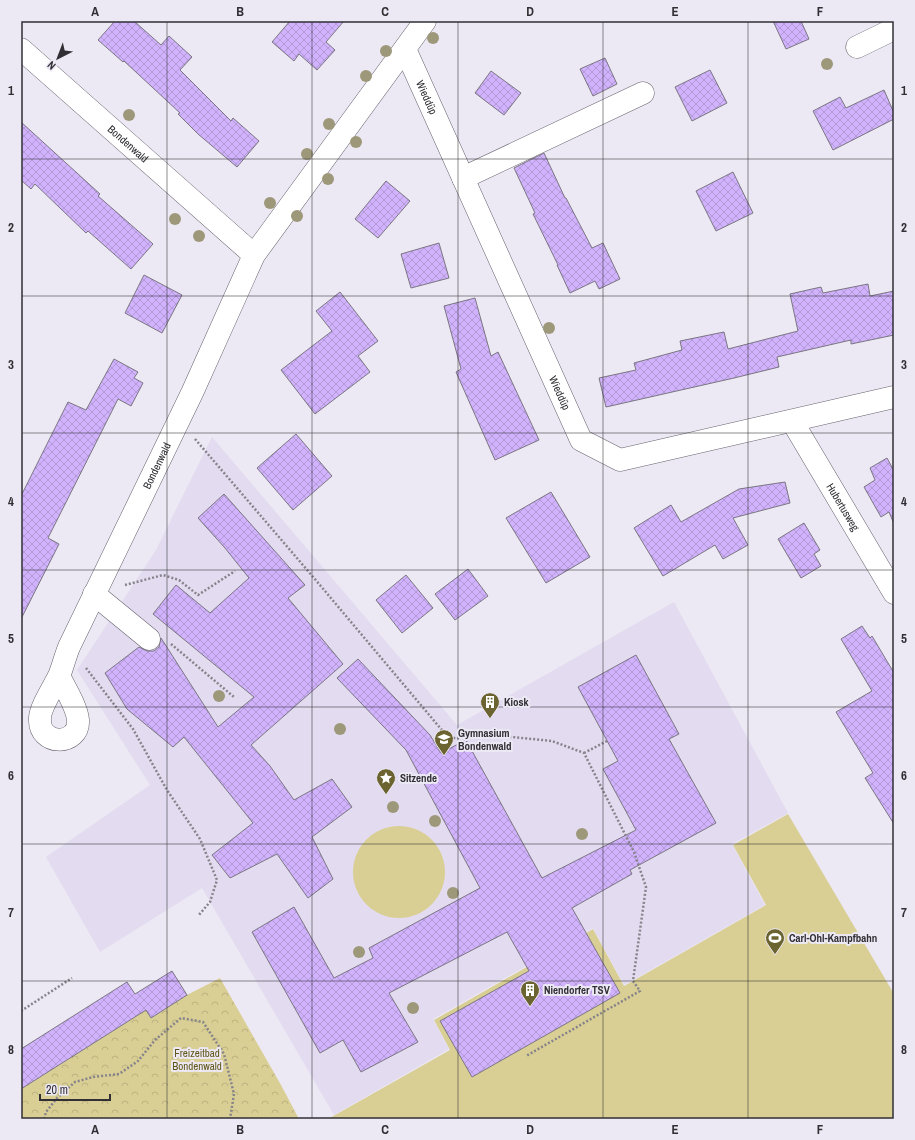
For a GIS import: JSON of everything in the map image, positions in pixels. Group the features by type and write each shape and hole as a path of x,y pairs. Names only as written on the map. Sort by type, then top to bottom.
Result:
{"street":[{"name":"Bondenwald","path":"59,676 67,652 179,421 254,255 425,21"},
{"path":"857,47 894,29"},
{"name":"Bondenwald","path":"21,49 254,255"},
{"name":"Wieddüp","path":"405,49 581,440 620,460 894,397"},
{"path":"463,178 643,94"},
{"name":"Hubertusweg","path":"792,420 894,593"},
{"path":"94,594 148,639"}],"path":[{"path":"179,421 441,729 451,738 512,737 552,741 584,753 634,852 646,887 633,981 640,991 526,1056"},
{"path":"121,587 162,575 179,580 198,595 235,571"},
{"path":"67,652 87,668 133,729 167,790 200,839 217,880 210,902 198,916"},
{"path":"584,753 607,740"},
{"path":"21,1011 72,978"},
{"path":"44,1119 46,1112 57,1098 75,1082 94,1077 119,1074 138,1061 155,1040 181,1018 203,1022 224,1054 234,1094 230,1119"}],"shaded area":[{"name":"Gymnasium Bondenwald","path":"212,437 457,725 674,602 788,813 732,844 765,905 624,985 593,928 433,1019 449,1049 334,1115 202,888 100,952 46,857 150,785 77,670 156,550"}],"green space":[{"name":"Carl-Ohl-Kampfbahn","path":"788,814 894,994 894,1119 328,1119 450,1050 434,1020 593,929 624,986 766,905 733,845"},
{"path":"399,826 417,829 432,839 442,854 445,872 442,890 432,905 417,915 399,918 381,915 366,905 356,890 353,872 356,854 366,839 381,829"},
{"name":"Freizeitbad Bondenwald","path":"220,978 299,1119 21,1119 21,1089 146,1010 151,1018 187,995"}],"building":[{"path":"115,21 134,21 161,45 169,36 192,57 180,70 231,121 233,118 259,141 237,167 198,134 178,114 180,113 124,61 123,62 98,40"},
{"path":"290,21 344,21 326,42 335,50 317,70 299,54 294,61 272,42"},
{"path":"773,21 801,21 809,39 786,49"},
{"path":"605,58 617,84 593,96 580,69"},
{"path":"710,70 727,103 692,121 675,87"},
{"path":"491,71 521,93 504,115 475,93"},
{"path":"884,90 894,113 894,119 833,150 813,111 840,97 846,108"},
{"path":"21,122 100,194 98,196 153,244 131,269 88,231 86,233 35,184 31,189 21,180"},
{"path":"544,153 565,198 592,248 603,243 620,279 599,289 595,281 570,293 533,214 535,213 514,168"},
{"path":"733,172 753,213 716,231 696,191"},
{"path":"386,181 410,201 378,238 355,219"},
{"path":"439,243 449,278 411,288 401,254"},
{"path":"144,275 182,295 162,333 125,313"},
{"path":"868,284 870,296 894,291 894,335 851,344 851,340 777,357 779,367 606,407 599,378 636,370 634,363 682,350 680,341 724,332 728,349 798,331 790,294 821,287 823,293"},
{"path":"340,292 378,341 358,356 370,372 315,414 281,370 332,331 316,311"},
{"path":"475,298 491,356 498,352 539,440 495,460 456,372 461,369 444,306"},
{"path":"114,359 138,372 134,378 143,383 131,406 118,399 48,538 59,544 21,619 21,496 68,402 86,410"},
{"path":"296,434 332,476 293,510 257,468"},
{"path":"887,458 894,469 894,524 889,512 881,517 864,487 875,480 870,468"},
{"path":"785,482 790,503 733,518 748,545 723,559 715,545 663,576 634,528 671,505 681,522 739,489"},
{"path":"551,492 590,557 546,583 506,518"},
{"path":"224,494 305,585 288,598 343,664 251,745 270,766 294,800 332,779 352,807 312,837 333,879 308,898 277,854 230,878 212,855 253,823 184,737 173,747 127,709 105,673 139,647 147,651 154,651 159,647 161,638 218,727 254,697 153,614 176,585 210,613 249,578 198,518"},
{"path":"804,523 820,550 814,554 821,566 801,578 778,539"},
{"path":"468,569 488,596 455,620 435,594"},
{"path":"406,575 433,608 402,633 376,600"},
{"path":"862,626 870,638 872,636 894,673 894,824 865,778 873,773 836,712 872,691 841,639"},
{"path":"636,655 679,734 669,739 716,823 630,870 632,874 572,908 620,993 472,1077 440,1021 529,971 507,932 389,993 418,1042 361,1072 343,1040 320,1053 252,932 294,907 334,978 373,958 369,948 480,888 406,750 337,678 358,659 430,735 441,753 466,740 542,878 636,830 603,769 618,761 578,687"},
{"path":"172,971 187,995 151,1018 146,1010 21,1089 21,1049 127,982 135,994"}],"place":[{"name":"Kiosk","path":"490,719"},
{"name":"Gymnasium Bondenwald","path":"444,756"},
{"name":"Sitzende","path":"386,795"},
{"name":"Carl-Ohl-Kampfbahn","path":"775,955"},
{"name":"Niendorfer TSV","path":"530,1007"}]}
